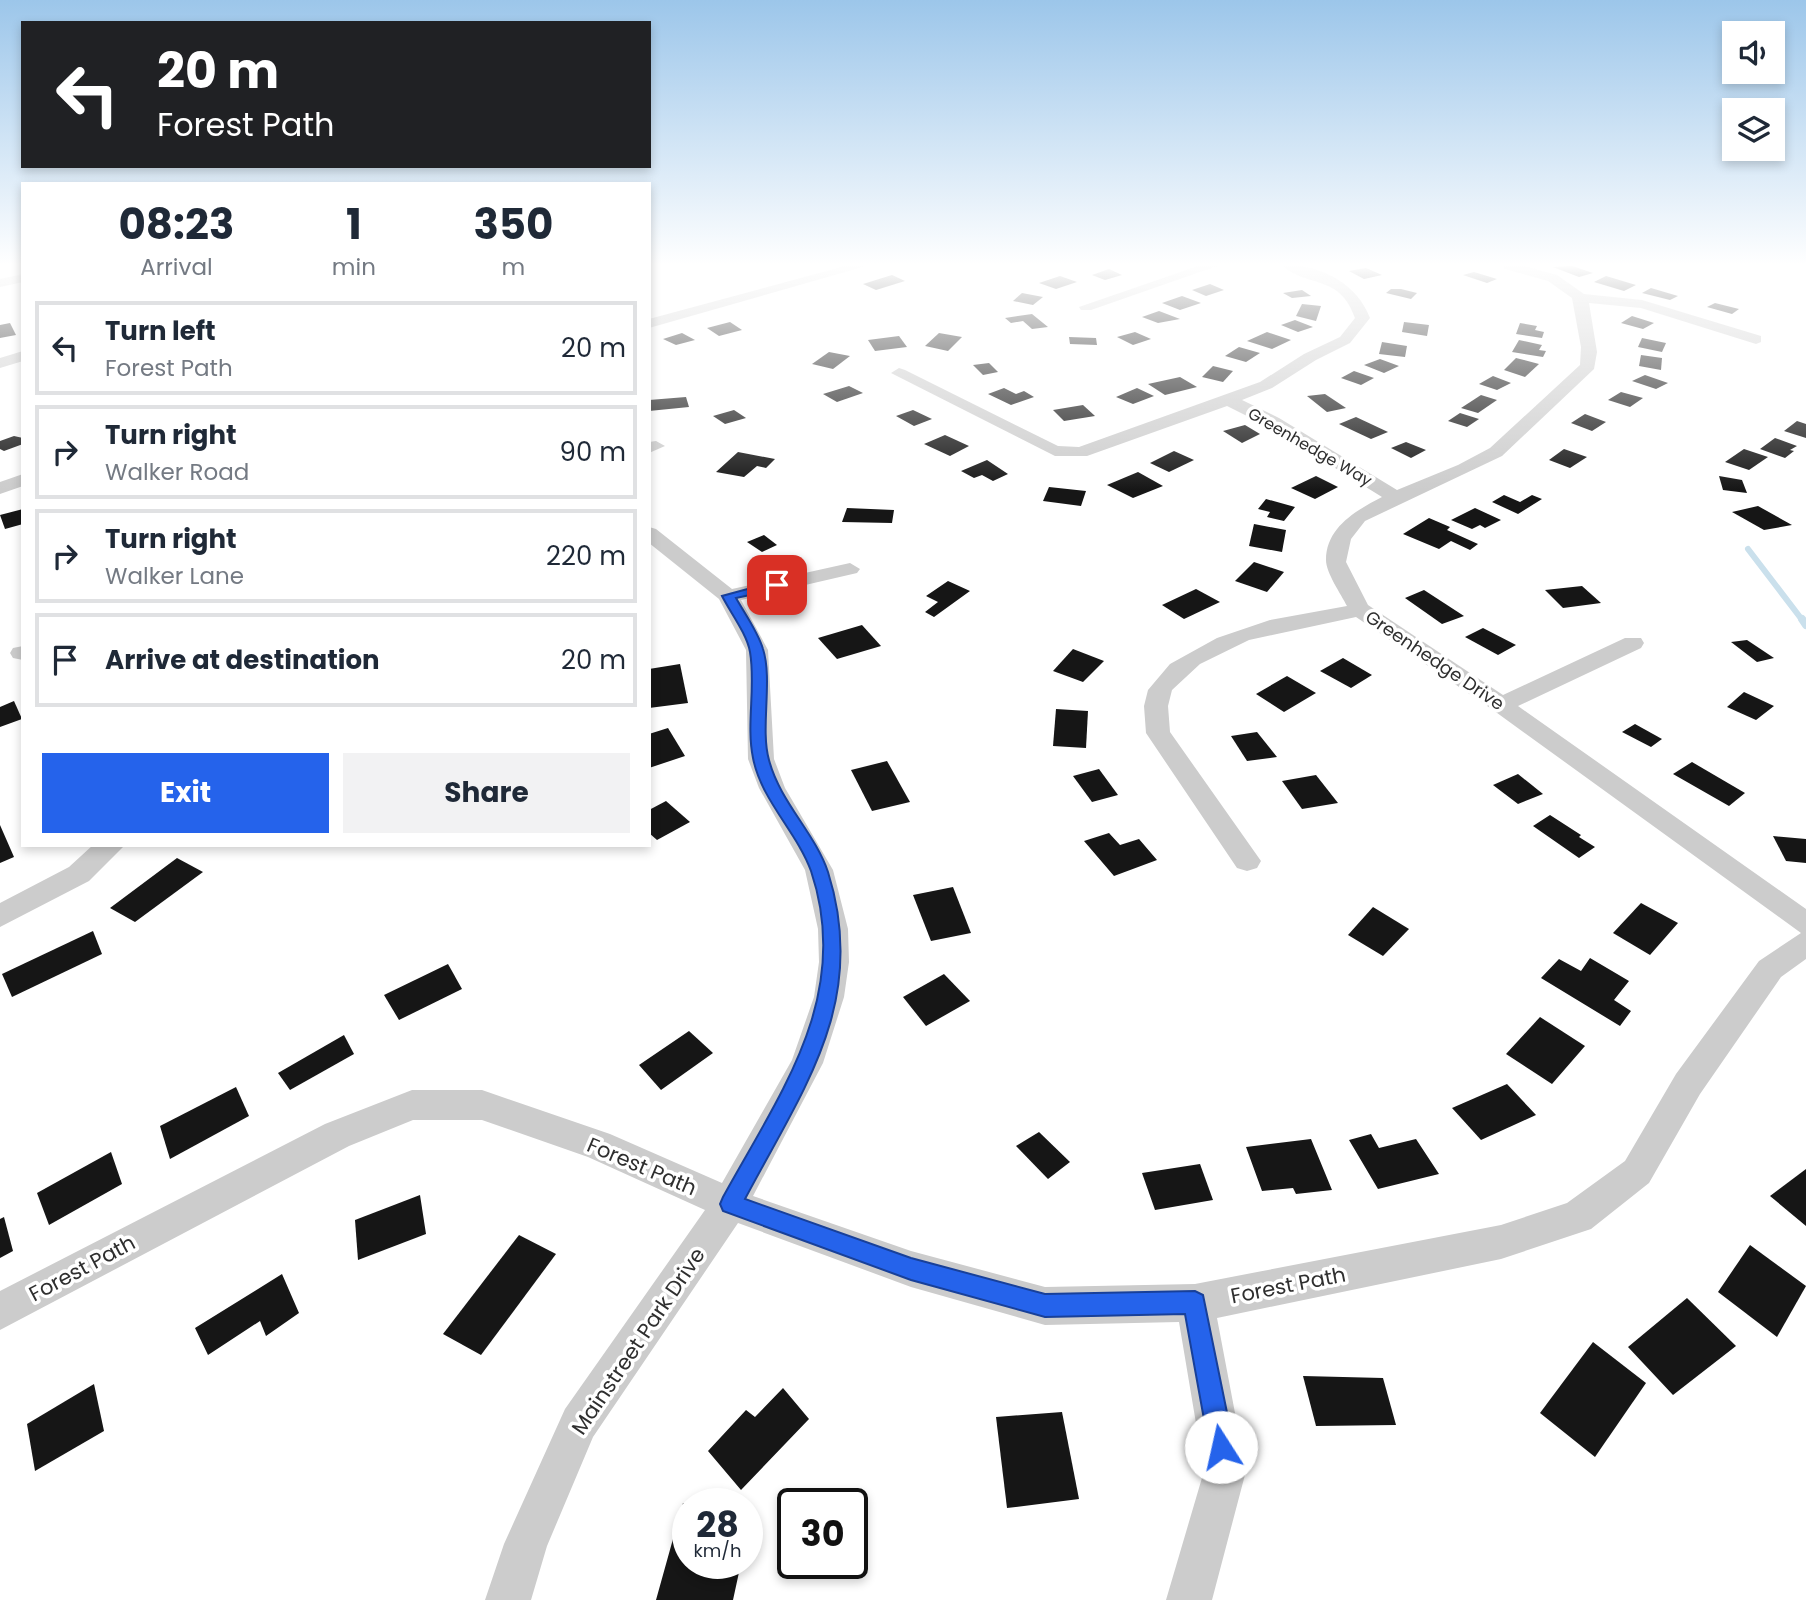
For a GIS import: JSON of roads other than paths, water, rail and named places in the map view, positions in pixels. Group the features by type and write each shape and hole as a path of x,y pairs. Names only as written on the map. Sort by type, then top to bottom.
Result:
{"street":[{"name":"Greenhedge Way","path":"1228,400 1266,385 1310,357 1344,341"},
{"name":"Greenhedge Drive","path":"1589,341 1592,348 1588,366 1496,452 1465,469 1396,497 1358,517 1340,538 1336,562 1359,609 1501,705 1806,924"},
{"path":"0,363 21,357"},
{"path":"898,373 1055,451 1081,452 1228,400"},
{"name":"Greenhedge Way","path":"1228,400 1273,422 1396,497"},
{"path":"0,488 21,481"},
{"path":"651,535 728,596 850,569"},
{"name":"Mainstreet Park Drive","path":"508,1600 526,1544 579,1423 730,1204 807,1063 829,997 834,962 833,929 819,870 772,789 761,759 757,650 728,596"},
{"path":"1247,861 1158,733 1155,710 1160,690 1173,672 1210,650 1267,628 1332,618 1359,609"},
{"path":"1501,705 1633,643"},
{"path":"0,916 79,874 109,847"},
{"name":"Forest Path","path":"0,1311 337,1135 412,1105 482,1105 598,1146 730,1204 911,1269 1045,1306 1195,1303 1502,1242 1578,1217 1637,1172 1688,1084 1770,969 1806,943"},
{"path":"1189,1600 1226,1471 1195,1303"}],"waterway":[{"path":"1748,549 1803,621"},
{"path":"1802,619 1806,625"}]}
